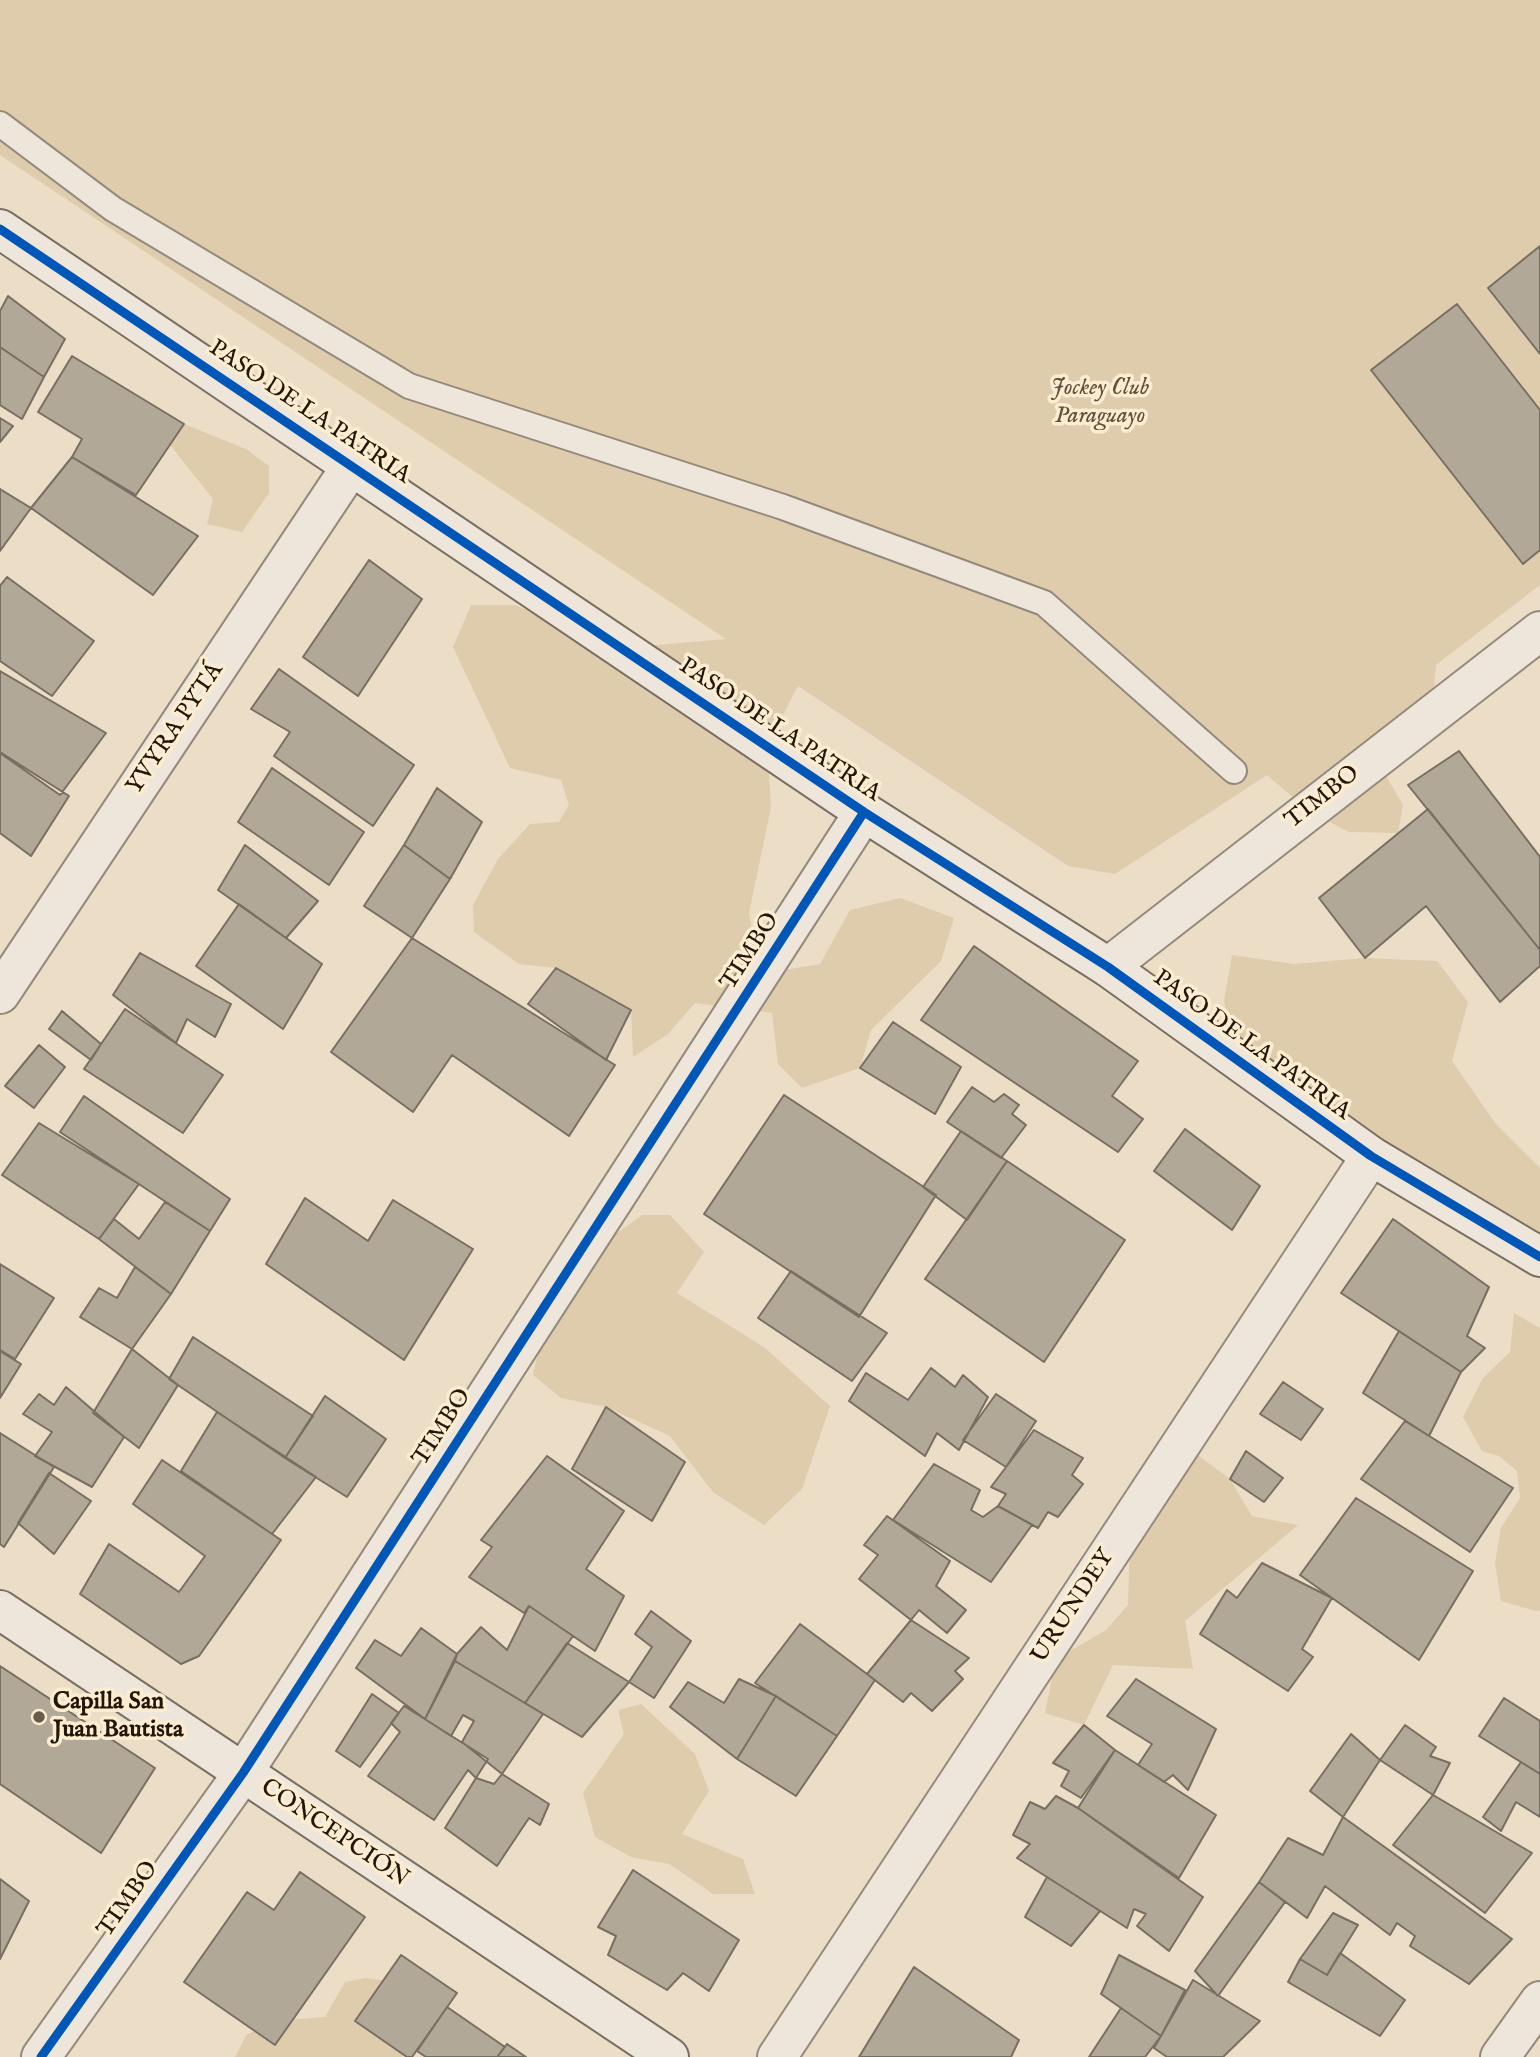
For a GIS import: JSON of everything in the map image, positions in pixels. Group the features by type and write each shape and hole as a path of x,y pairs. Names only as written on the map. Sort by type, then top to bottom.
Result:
{"street":[{"name":"PASO DE LA PATRIA","path":"0,229 864,812 1108,967 1371,1156 1540,1257"},
{"name":"YVYRA PYTÁ","path":"0,994 352,464"},
{"name":"TIMBO","path":"1108,967 1540,631"},
{"name":"TIMBO","path":"41,2057 243,1773 864,812"},
{"name":"URUNDEY","path":"777,2057 1371,1156"},
{"name":"CONCEPCIÓN","path":"0,1610 669,2057"},
{"path":"1500,2057 1540,2001"}],"lane":[{"path":"0,124 113,209 409,386 783,507 1044,603 1234,771"}],"green space":[{"name":"Jockey Club Paraguayo","path":"0,0 1540,0 1540,585 1436,665 1431,718 1386,776 1403,805 1398,833 1349,832 1309,811 1267,775 1115,874 1068,866 798,686 767,746 771,807 749,913 760,974 820,964 850,910 900,898 954,918 941,961 871,1030 860,1068 802,1088 778,1064 772,1013 695,1003 668,1034 633,1057 631,1010 556,968 519,964 474,932 473,905 498,859 530,824 559,822 569,805 561,780 510,768 453,647 471,605 515,605 546,618 589,651 726,639 0,155"},
{"path":"184,424 246,449 269,466 269,493 242,532 207,524 213,499 170,445"},
{"path":"1232,955 1294,964 1365,958 1437,961 1468,1002 1452,1061 1496,1124 1540,1168 1540,1237 1481,1198 1387,1154 1230,1041 1224,1000"},
{"path":"642,1215 670,1215 704,1252 677,1293 764,1347 830,1406 802,1489 764,1525 713,1492 670,1436 606,1407 561,1398 533,1375 550,1298 591,1252"},
{"path":"1514,1313 1540,1328 1540,1610 1536,1611 1501,1601 1495,1563 1501,1528 1520,1498 1517,1471 1499,1456 1482,1451 1463,1417 1483,1378 1510,1352"},
{"path":"1195,1453 1230,1479 1252,1516 1298,1525 1185,1621 1193,1669 1113,1665 1084,1725 1045,1713 1056,1659 1106,1630 1128,1605 1130,1533"},
{"path":"641,1704 695,1754 709,1791 682,1834 743,1859 755,1894 713,1894 669,1864 631,1857 595,1837 583,1793 624,1734 618,1710"},
{"path":"365,1978 388,1981 408,2036 402,2057 235,2057 247,2034 286,2020 325,2017 345,1982"}],"building":[{"path":"1540,246 1540,354 1488,288"},
{"path":"8,296 65,339 44,377 0,347 0,311"},
{"path":"1457,304 1540,410 1540,550 1523,564 1371,370"},
{"path":"0,347 44,377 22,419 0,405"},
{"path":"72,356 184,424 136,495 72,457 82,439 38,412"},
{"path":"0,418 13,426 0,442"},
{"path":"72,457 198,536 153,595 31,508"},
{"path":"0,489 31,508 0,551"},
{"path":"369,560 422,599 358,696 303,657"},
{"path":"7,577 94,641 52,696 0,661 0,586"},
{"path":"279,669 414,765 373,826 274,756 290,732 251,709"},
{"path":"0,671 106,733 60,795 0,753"},
{"path":"1459,751 1540,857 1540,950 1408,785"},
{"path":"0,752 69,796 31,856 0,833"},
{"path":"272,768 364,832 329,885 238,822"},
{"path":"437,788 482,822 450,879 404,845"},
{"path":"1428,809 1540,950 1540,966 1500,1002 1426,906 1365,958 1319,898"},
{"path":"245,845 318,901 286,938 218,890"},
{"path":"404,845 450,879 412,938 364,906"},
{"path":"239,904 322,964 283,1029 196,966"},
{"path":"412,938 615,1065 569,1136 452,1055 413,1112 331,1052"},
{"path":"974,946 1138,1061 1112,1096 1143,1119 1118,1152 921,1020"},
{"path":"140,953 231,1004 215,1037 187,1019 176,1043 113,995"},
{"path":"556,968 631,1010 606,1060 528,1004"},
{"path":"125,1009 223,1075 183,1133 84,1069"},
{"path":"62,1011 101,1044 91,1060 49,1029"},
{"path":"893,1022 961,1067 935,1114 860,1068"},
{"path":"39,1045 65,1067 34,1108 5,1086"},
{"path":"972,1087 994,1102 1004,1094 1019,1105 1012,1114 1026,1125 1001,1158 947,1122"},
{"path":"784,1095 936,1195 859,1317 704,1214"},
{"path":"84,1096 230,1199 210,1231 60,1132"},
{"path":"39,1123 139,1184 99,1239 2,1175"},
{"path":"1185,1129 1260,1186 1232,1230 1154,1171"},
{"path":"961,1131 1007,1161 967,1220 923,1187"},
{"path":"1007,1161 1125,1240 1044,1362 925,1279"},
{"path":"305,1198 368,1241 393,1200 473,1249 404,1360 266,1264"},
{"path":"165,1202 210,1231 171,1294 99,1239 114,1219 139,1239"},
{"path":"1393,1219 1489,1287 1467,1336 1485,1348 1461,1372 1341,1293"},
{"path":"0,1264 54,1298 15,1359 0,1350"},
{"path":"135,1267 171,1294 132,1349 80,1317 99,1288 117,1298"},
{"path":"791,1271 887,1333 852,1381 758,1318"},
{"path":"1399,1331 1461,1372 1429,1436 1363,1393"},
{"path":"193,1337 313,1416 285,1458 169,1379"},
{"path":"132,1349 178,1385 139,1448 93,1413"},
{"path":"0,1351 21,1364 0,1398"},
{"path":"931,1368 955,1387 963,1375 988,1397 959,1450 937,1433 925,1456 849,1401 866,1373 908,1400"},
{"path":"1283,1382 1323,1409 1301,1440 1260,1414"},
{"path":"66,1387 124,1437 92,1487 35,1456 52,1432 23,1414 39,1394 54,1405"},
{"path":"996,1394 1036,1421 1006,1467 963,1440"},
{"path":"325,1396 386,1439 347,1497 285,1458"},
{"path":"606,1407 685,1462 652,1521 572,1469"},
{"path":"217,1412 316,1477 272,1534 181,1471"},
{"path":"1405,1421 1513,1488 1470,1552 1361,1479"},
{"path":"1034,1430 1083,1458 1072,1475 1083,1484 1058,1517 1048,1512 1038,1528 998,1506 1006,1494 991,1487"},
{"path":"0,1433 54,1467 4,1547 0,1544"},
{"path":"1246,1451 1283,1478 1264,1502 1230,1479"},
{"path":"547,1456 624,1511 586,1569 624,1596 595,1651 529,1606 524,1613 469,1577 492,1547 481,1540"},
{"path":"162,1460 281,1540 199,1656 181,1664 80,1594 109,1544 179,1592 205,1556 133,1504"},
{"path":"934,1464 980,1490 971,1510 983,1517 998,1506 1032,1525 991,1582 893,1520"},
{"path":"49,1473 91,1501 54,1554 18,1523"},
{"path":"1356,1498 1473,1571 1419,1660 1300,1575"},
{"path":"887,1516 950,1561 936,1586 966,1610 947,1633 919,1610 911,1620 859,1579 878,1555 864,1545"},
{"path":"1262,1563 1332,1598 1302,1649 1313,1657 1288,1691 1200,1634 1227,1590 1237,1598"},
{"path":"529,1606 573,1636 525,1703 455,1661 457,1654 481,1627 507,1650"},
{"path":"651,1611 691,1641 654,1698 629,1682 652,1647 635,1634"},
{"path":"911,1620 969,1658 955,1671 963,1679 932,1711 911,1693 903,1702 867,1674"},
{"path":"800,1624 875,1680 837,1736 755,1683"},
{"path":"421,1628 457,1654 425,1719 356,1668 375,1640 401,1656"},
{"path":"567,1643 629,1682 582,1737 525,1703"},
{"path":"455,1661 543,1714 502,1774 462,1742 474,1721 463,1715 451,1736 425,1719"},
{"name":"Capilla San Juan Bautista","path":"0,1666 155,1768 101,1853 0,1784"},
{"path":"739,1679 776,1696 737,1759 670,1707 688,1682 724,1703"},
{"path":"1136,1679 1216,1729 1188,1790 1173,1775 1164,1782 1138,1765 1152,1744 1107,1716"},
{"path":"372,1694 399,1713 360,1767 336,1751"},
{"path":"776,1696 837,1736 796,1796 737,1759"},
{"path":"1504,1698 1540,1721 1540,1774 1479,1736"},
{"path":"404,1706 488,1759 476,1778 468,1770 434,1820 368,1776 400,1732 391,1723"},
{"path":"1084,1725 1115,1750 1081,1798 1061,1786 1069,1771 1053,1763"},
{"path":"1405,1725 1436,1747 1430,1756 1450,1763 1433,1795 1380,1760"},
{"path":"1351,1734 1380,1760 1343,1817 1310,1791"},
{"path":"1115,1750 1216,1815 1179,1878 1078,1808"},
{"path":"1521,1762 1540,1774 1540,1817 1516,1802 1501,1831 1483,1817"},
{"path":"502,1774 549,1804 540,1825 529,1818 497,1866 445,1828 476,1778 494,1784"},
{"path":"1433,1795 1532,1853 1485,1913 1393,1845"},
{"path":"1056,1796 1078,1808 1203,1897 1169,1951 1137,1926 1146,1914 1134,1909 1127,1928 1017,1858 1030,1844 1013,1835 1030,1802 1045,1809"},
{"path":"1343,1817 1512,1939 1469,1984 1410,1946 1415,1936 1397,1923 1390,1935 1325,1886 1307,1918 1259,1882 1288,1838 1323,1855"},
{"path":"633,1870 739,1940 709,1991 683,1973 667,1990 608,1955 616,1936 598,1927"},
{"path":"300,1872 365,1917 275,2045 184,1982 247,1892 274,1910"},
{"path":"1047,1877 1100,1911 1071,1946 1025,1917"},
{"path":"0,1879 29,1901 0,1959"},
{"path":"1259,1882 1285,1902 1218,1996 1195,1971"},
{"path":"1333,1913 1358,1925 1327,1975 1300,1959"},
{"path":"1340,1953 1405,2000 1380,2036 1288,1982 1300,1959 1327,1975"},
{"path":"401,1955 457,1993 412,2057 407,2057 355,2021"},
{"path":"1119,1955 1185,1990 1161,2036 1101,1994"},
{"path":"914,1967 1019,2040 1011,2057 859,2057"},
{"path":"1193,1980 1260,2021 1223,2057 1167,2057 1154,2048"},
{"path":"447,2007 505,2047 497,2057 426,2057 417,2051"},
{"path":"1121,2008 1161,2036 1145,2057 1089,2057"},
{"path":"507,2044 526,2057 497,2057"}],"cycle path":[{"path":"0,229 864,812 1108,967 1371,1156 1540,1257"},
{"path":"41,2057 243,1773 864,812"}],"place":[{"name":"Capilla San Juan Bautista","path":"39,1717"}]}
